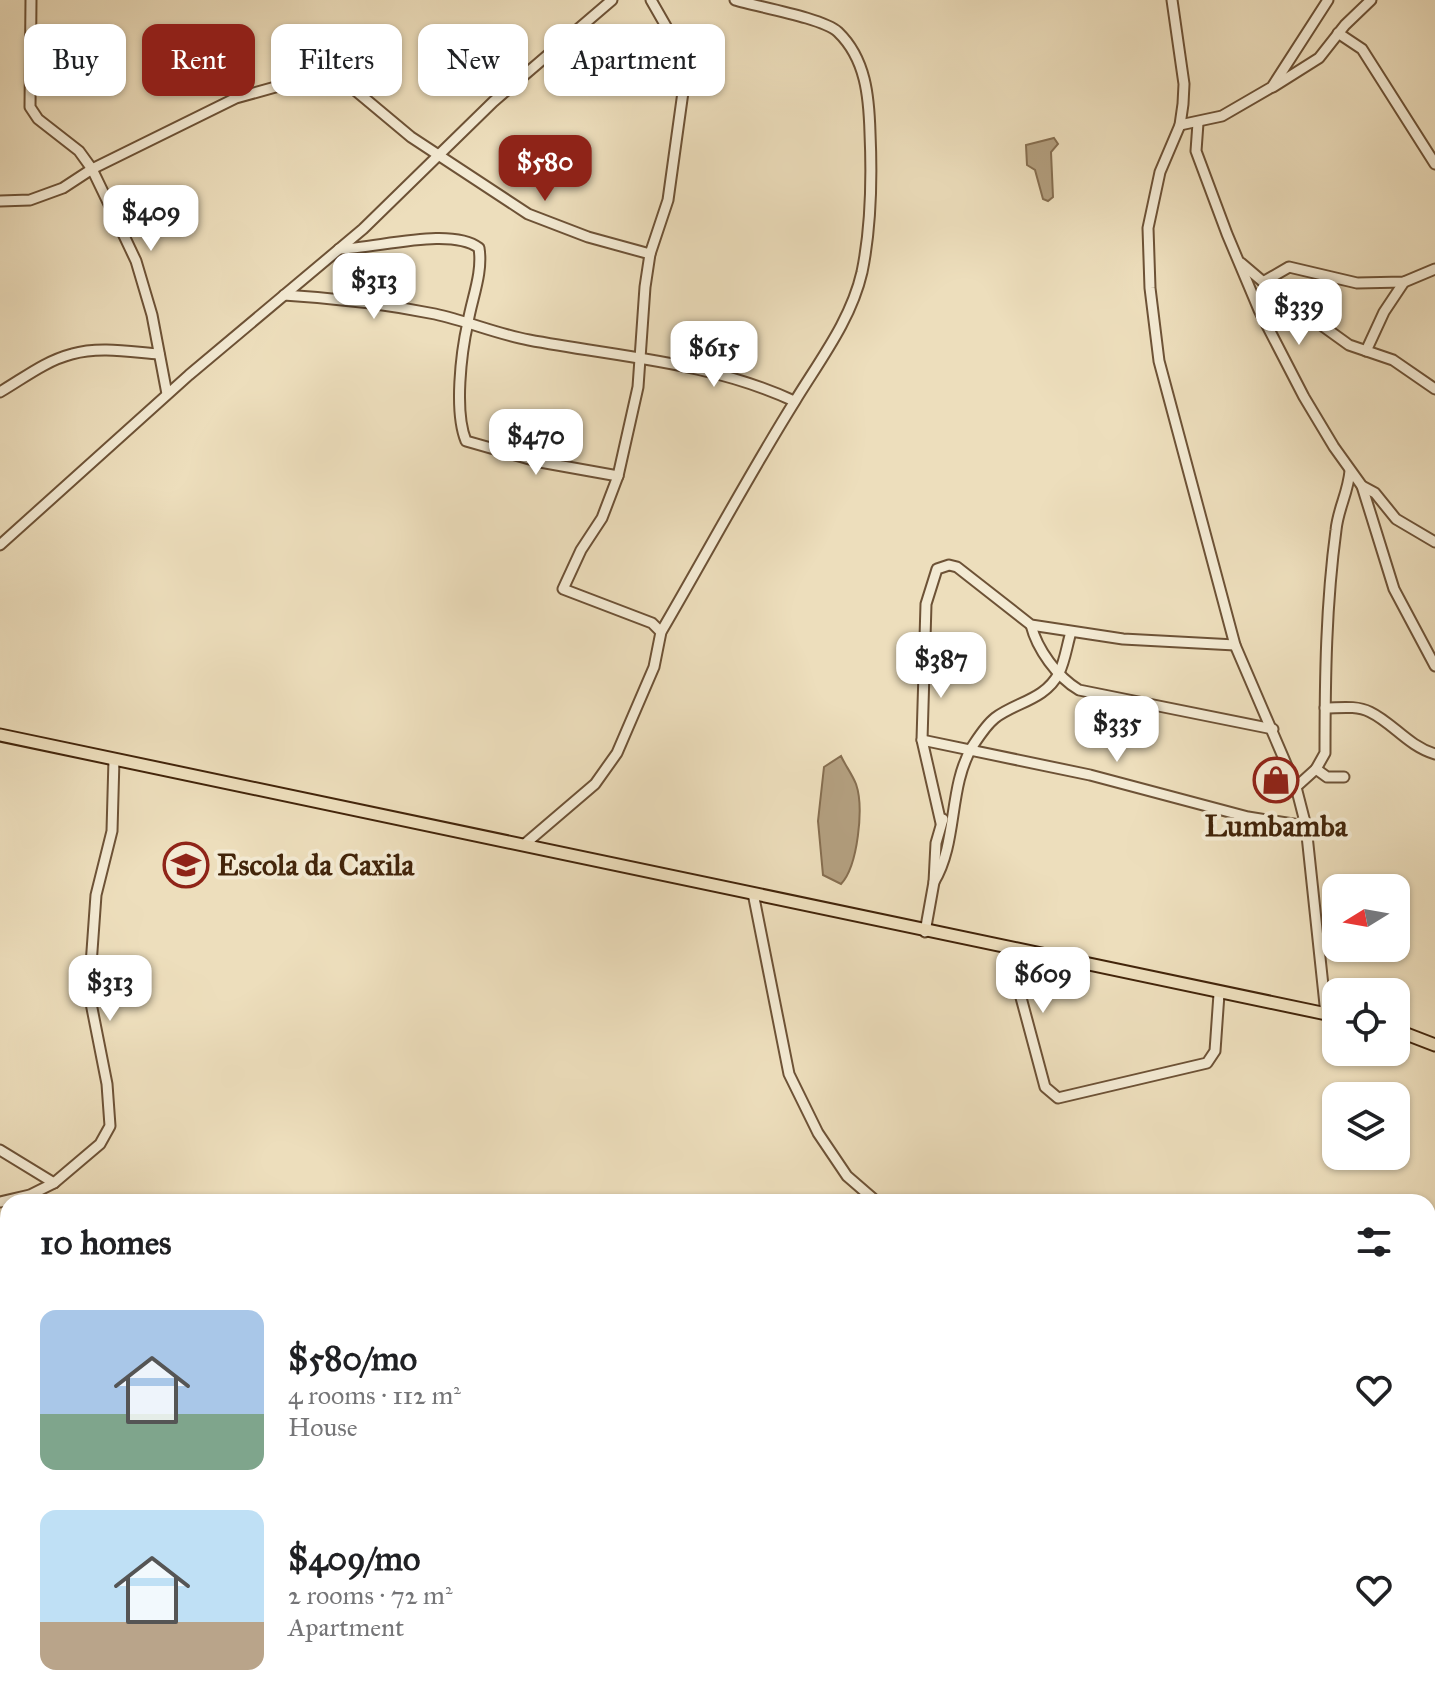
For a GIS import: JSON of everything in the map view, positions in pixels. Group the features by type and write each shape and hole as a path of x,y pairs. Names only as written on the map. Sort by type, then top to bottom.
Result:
{"main road":[{"path":"0,735 526,843 925,932 1322,1013"},
{"path":"1410,1035 1435,1045"}],"street":[{"path":"31,0 30,107 38,119 79,151 92,169 136,261 167,394"},
{"path":"0,545 167,394 339,249 493,102 612,0"},
{"path":"651,0 671,35 683,92 668,200 650,254 638,387 618,476 602,518 581,550 563,589 652,623 661,632"},
{"path":"526,843 595,784 617,753 654,667 661,632 794,401 836,337 862,274 871,165 869,96 862,70 851,47 836,30 819,21 735,0"},
{"path":"1172,0 1184,84 1180,125 1160,172 1148,228 1150,288 1159,361 1235,645 1296,787 1306,826 1326,978"},
{"path":"1272,87 1328,0"},
{"path":"1180,125 1222,116 1313,64 1371,0"},
{"path":"1338,33 1362,49 1435,164"},
{"path":"0,201 30,200 63,188 92,169 236,98 314,74 328,75 350,86 438,155 528,214 588,237 650,254"},
{"path":"1198,123 1196,151 1259,310 1304,397 1362,486 1394,589 1435,666"},
{"path":"339,249 433,239 475,245 480,253 460,381 466,441 540,462 618,476"},
{"path":"1239,261 1349,345 1393,360 1435,389"},
{"path":"1263,282 1283,269 1294,267 1348,283 1404,282 1435,269"},
{"path":"1366,351 1384,312 1404,282"},
{"path":"284,295 335,298 436,315 525,339 733,376 794,401"},
{"path":"0,392 46,363 74,353 159,354"},
{"path":"1296,787 1316,769 1325,753 1327,606 1336,528 1348,494 1350,471"},
{"path":"1362,486 1375,493 1396,519 1435,542"},
{"path":"925,932 941,823 922,740 926,604 937,569 949,565 957,567 1031,625 1123,639 1235,645"},
{"path":"1031,625 1036,639 1059,674 1079,690 1273,729"},
{"path":"934,882 941,870 953,803 971,749 991,722 1031,701 1059,674 1071,632"},
{"path":"1325,708 1353,707 1370,712 1404,739 1432,753 1435,764"},
{"path":"922,740 1172,794 1248,817 1306,826"},
{"path":"32,1194 54,1183 100,1144 110,1126 107,1084 89,993 96,895 112,831 114,759"},
{"path":"1316,769 1327,777 1344,777"},
{"path":"941,823 953,803"},
{"path":"753,893 789,1074 825,1144 847,1176 868,1194"},
{"path":"1008,949 1045,1087 1058,1098 1207,1063 1215,1051 1219,994"},
{"path":"0,1150 54,1183"}],"shaded area":[{"path":"1054,138 1058,144 1051,152 1053,197 1048,201 1043,199 1035,170 1027,165 1026,145"},
{"path":"841,756 856,784 859,807 858,836 852,864 841,884 823,875 818,821 824,767"}],"place":[{"name":"Lumbamba","path":"1276,780"},
{"name":"Escola da Caxila","path":"186,865"}]}
